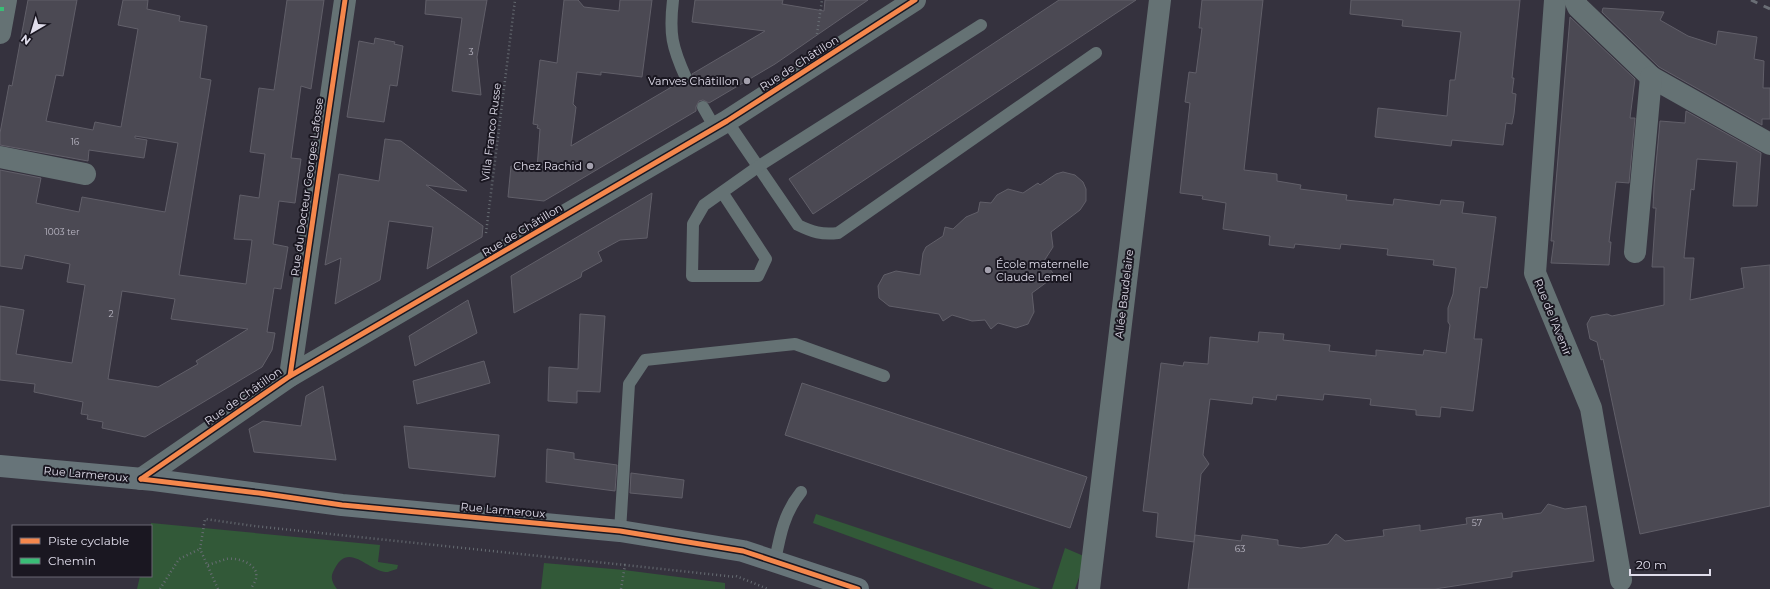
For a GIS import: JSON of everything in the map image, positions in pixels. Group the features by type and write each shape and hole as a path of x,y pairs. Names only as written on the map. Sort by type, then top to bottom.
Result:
{"main road":[{"name":"Rue Larmeroux","path":"0,466 141,479 259,493 342,505 620,531 743,551 858,589"}],"street":[{"path":"0,33 6,0"},
{"name":"Rue du Docteur Georges Lafosse","path":"290,376 345,0"},
{"name":"Rue de Châtillon","path":"141,479 290,376 721,125 915,0"},
{"name":"Allée Baudelaire","path":"1089,589 1160,0"},
{"name":"Rue de l'Avenir","path":"1556,0 1535,273 1591,408 1621,580"},
{"path":"1575,0 1578,7 1651,77 1770,144"},
{"path":"1635,252 1651,77"},
{"path":"0,157 85,174"}],"lane":[{"path":"673,0 670,29 674,52 686,78"},
{"path":"722,192 766,259 758,276 692,276 693,224 704,204 759,166 981,24"},
{"path":"703,107 759,166 798,225 825,235 838,232 1096,53"},
{"path":"620,531 629,384 645,360 795,344 884,376"},
{"path":"774,561 781,526 791,504 801,492"}],"path":[{"path":"218,589 200,549 205,519 254,526 736,577"},
{"path":"160,589 179,559 200,549"},
{"path":"208,566 227,559 240,560 250,564 256,572 256,578 251,589"},
{"path":"621,589 625,565"}],"green space":[{"path":"816,514 1041,589 994,589 813,523"},
{"path":"151,523 380,545 378,562 398,565 397,569 388,572 380,571 358,559 351,557 345,558 339,562 332,574 332,581 337,589 137,589 140,577 152,577"},
{"path":"1065,548 1086,557 1075,589 1052,589"},
{"path":"544,563 624,570 725,583 725,589 541,589"}],"building":[{"path":"28,0 77,0 63,76 56,75 46,121 93,130 95,122 121,127 138,29 118,25 123,0 148,0 147,9 180,16 179,21 207,26 200,78 211,80 179,275 246,284 252,240 234,239 240,195 259,198 265,154 250,152 259,88 274,90 287,0 324,0 311,89 301,86 291,158 301,159 295,203 279,201 273,244 288,247 281,289 274,288 267,332 275,333 272,350 262,367 145,437 102,428 103,422 87,419 88,415 81,414 83,402 34,392 35,384 0,380 0,306 24,310 16,354 72,363 85,285 67,282 70,264 25,255 22,269 0,266 0,170 41,178 36,203 79,212 82,197 165,212 178,143 135,136 135,138 147,140 144,158 89,150 88,161 0,145 0,133 9,85 12,86","holes":["122,291 175,299 171,319 248,329 196,361 198,364 158,387 108,379"]},
{"path":"426,0 487,0 477,57 481,95 452,91 462,18 425,14"},
{"path":"564,0 578,0 584,7 619,11 620,0 652,0 642,77 601,72 601,75 577,72 573,104 576,107 571,146 680,82 685,85 689,85 693,79 692,74 765,31 692,22 695,0 783,0 782,4 824,11 825,0 868,0 775,64 709,103 703,100 699,101 696,111 544,201 508,197 511,166 537,169 540,129 537,128 538,125 533,124 540,60 557,63"},
{"path":"1059,0 1136,0 813,214 789,179"},
{"path":"1202,0 1263,0 1244,170 1277,174 1277,181 1301,185 1300,189 1347,195 1346,200 1393,205 1394,199 1440,205 1441,200 1464,202 1462,213 1496,217 1487,288 1480,287 1474,339 1482,339 1473,411 1441,407 1440,417 1416,415 1416,410 1370,405 1371,399 1324,394 1323,400 1277,395 1276,400 1253,397 1252,404 1210,399 1203,455 1209,464 1201,474 1194,542 1156,537 1158,513 1143,511 1161,363 1183,366 1184,362 1208,364 1210,337 1258,342 1259,332 1284,334 1283,340 1330,345 1329,351 1376,356 1376,350 1423,355 1424,350 1446,353 1450,325 1448,322 1448,308 1453,294 1456,268 1433,265 1434,260 1387,255 1388,249 1341,244 1340,249 1295,244 1294,248 1269,245 1270,236 1223,229 1226,203 1202,199 1203,196 1180,193 1190,103 1185,102 1189,72 1196,73 1202,28 1199,28"},
{"path":"1351,0 1520,0 1512,78 1514,78 1512,93 1516,94 1514,114 1512,124 1506,123 1503,145 1452,140 1451,146 1375,137 1378,108 1447,116 1450,80 1455,80 1461,32 1402,26 1403,20 1350,14"},
{"path":"1603,8 1664,12 1660,20 1688,36 1716,45 1718,31 1757,37 1754,59 1764,61 1763,88 1770,88 1770,119 1762,119 1762,125 1659,67 1602,12"},
{"path":"1570,17 1635,79 1630,118 1635,118 1629,183 1616,182 1609,242 1611,242 1609,265 1551,263 1554,241 1551,241"},
{"path":"375,38 395,42 394,44 403,46 397,86 390,85 384,122 347,117 359,41 374,44"},
{"path":"1686,111 1761,153 1757,206 1733,206 1737,162 1697,159 1694,190 1691,189 1684,258 1694,258 1690,300 1744,288 1741,268 1770,265 1770,506 1640,534 1603,359 1601,360 1597,342 1590,339 1587,324 1591,317 1607,314 1612,316 1664,305 1664,267 1652,267 1656,208 1653,208 1654,186 1660,121 1685,123"},
{"path":"385,139 401,141 467,191 426,185 483,226 482,237 427,269 433,227 389,221 380,280 335,304 341,258 325,265 339,174 379,181"},
{"path":"1063,172 1075,175 1083,182 1086,189 1086,201 1080,210 1051,232 1053,247 1044,261 1055,276 1032,293 1034,312 1028,324 1016,328 998,323 991,329 985,320 972,321 952,315 943,321 939,314 889,306 879,298 878,286 884,275 896,271 920,275 923,253 926,247 943,236 945,227 953,229 966,217 978,212 980,202 991,203 997,195 1008,189 1023,193 1038,183 1040,185 1056,174"},
{"path":"652,193 647,238 620,240 598,252 602,261 582,272 581,277 514,313 511,276"},
{"path":"468,300 477,333 415,366 409,336"},
{"path":"580,314 605,316 600,392 577,391 577,403 548,401 549,367 578,369"},
{"path":"484,361 490,383 417,404 413,381"},
{"path":"802,383 1087,477 1070,528 785,435"},
{"path":"323,386 336,460 254,452 249,429 263,421 301,426 306,396"},
{"path":"404,426 499,435 495,477 409,468"},
{"path":"547,449 574,453 574,459 617,465 615,491 546,482"},
{"path":"631,473 684,480 682,498 630,493"},
{"path":"1548,504 1565,509 1586,506 1594,561 1512,572 1512,577 1435,589 1188,589 1195,535 1241,541 1242,535 1278,540 1278,545 1301,548 1328,544 1336,534 1345,541 1384,536 1383,530 1420,525 1420,531 1467,524 1466,518 1502,513 1503,519 1541,513"}],"railway":[{"path":"1751,0 1770,9"}],"cycle path":[{"path":"290,376 345,0"},
{"path":"141,479 290,376 727,121 915,0"},
{"path":"141,479 259,493 342,505 620,531 743,551 858,589"}],"place":[{"name":"Vanves Châtillon","path":"747,81"},
{"name":"Chez Rachid","path":"590,166"},
{"name":"École maternelle Claude Lemel","path":"988,270"}]}
